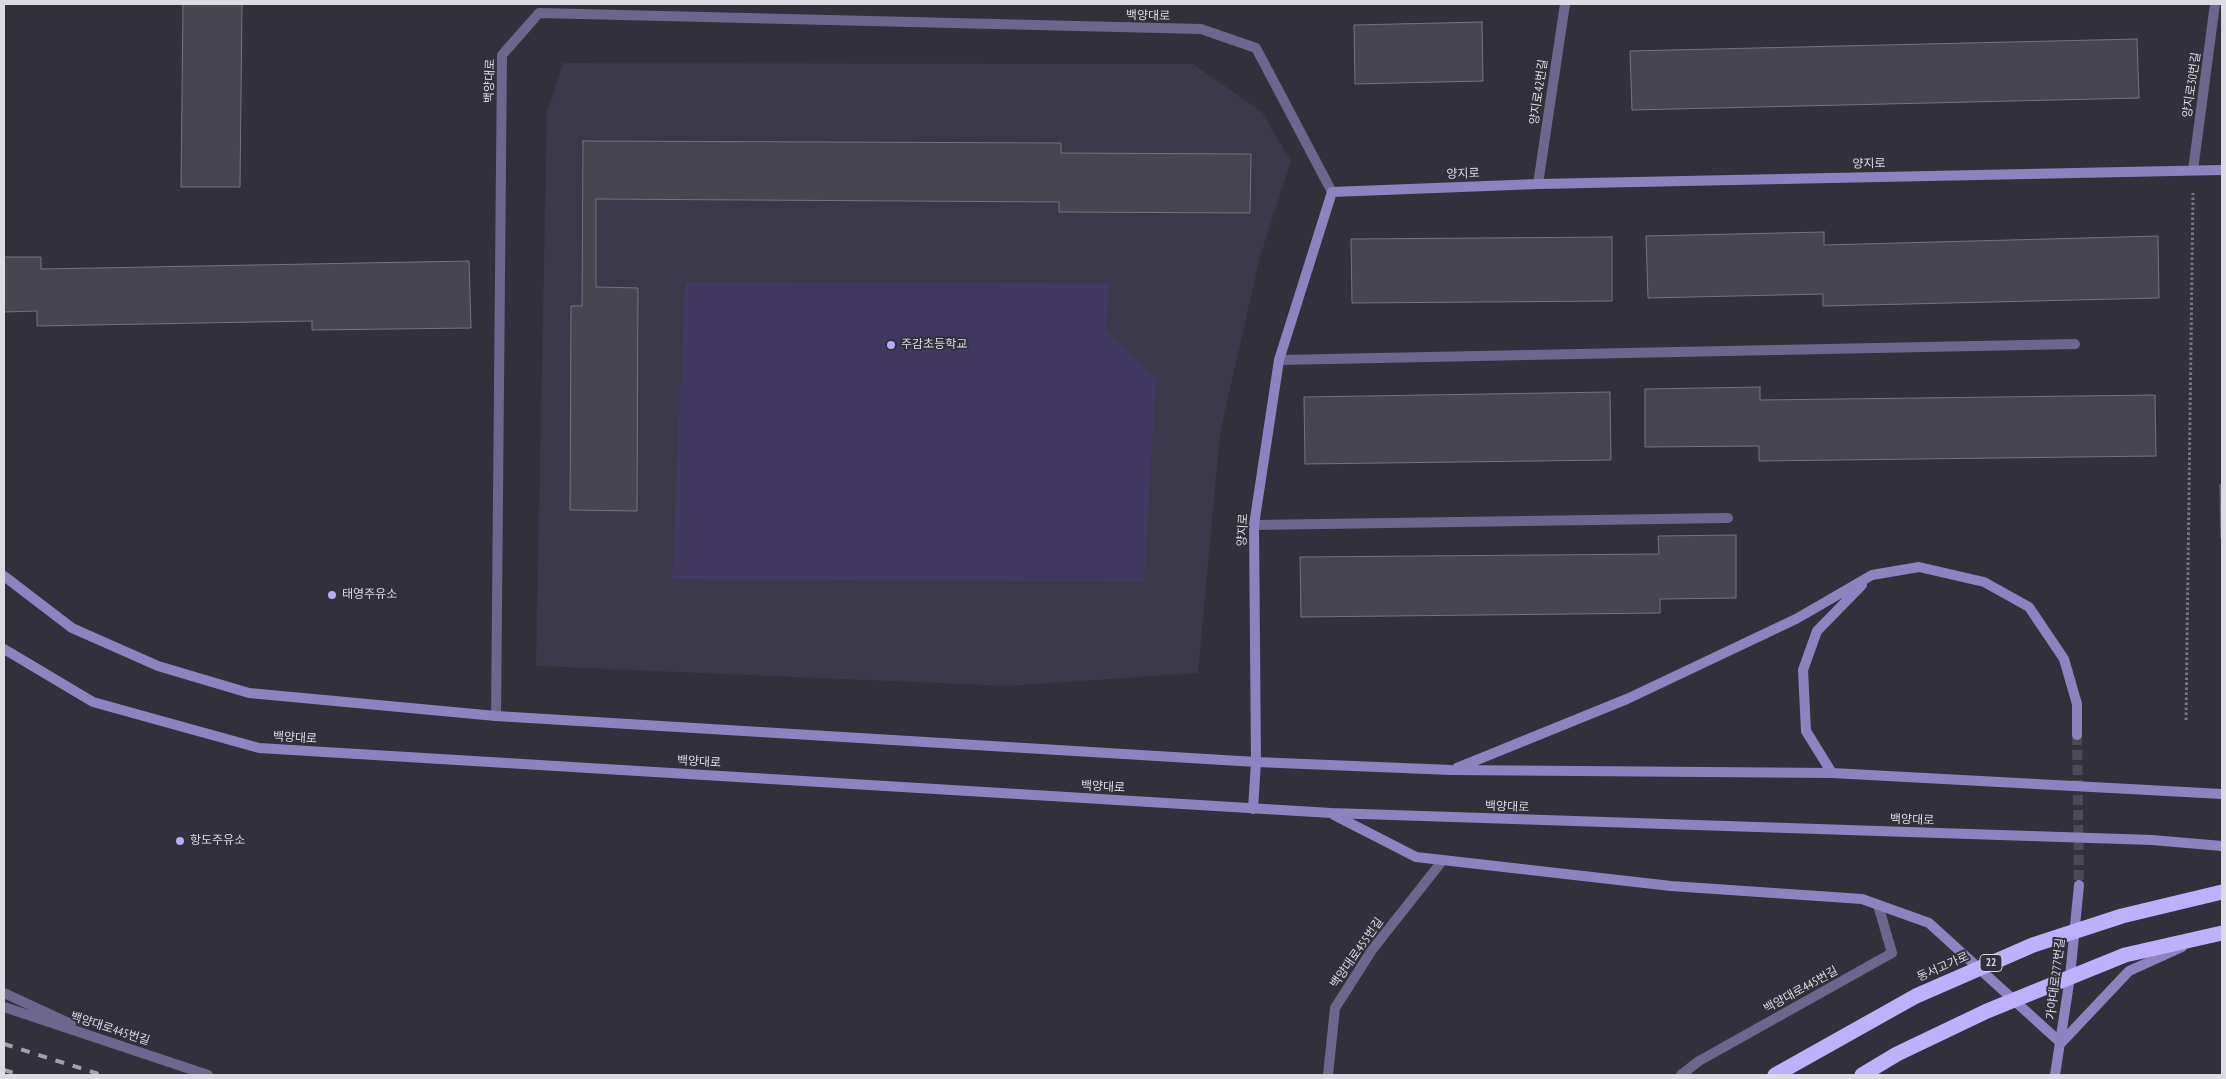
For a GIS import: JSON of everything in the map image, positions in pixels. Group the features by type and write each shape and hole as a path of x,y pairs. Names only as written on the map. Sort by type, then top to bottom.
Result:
{"highway":[{"name":"동서고가로","path":"1775,1075 1916,996 2033,945 2122,916 2222,892"},
{"path":"1862,1075 1897,1054 1987,1011 2125,954 2222,933"}],"main road":[{"name":"양지로","path":"1253,809 1256,762 1254,525 1279,360 1332,192 1538,184 2222,170"},
{"path":"1451,770 1627,700 1796,619 1872,575 1919,567 1984,582 2029,607 2064,659 2077,704 2077,735"},
{"path":"1832,773 1806,731 1804,670 1817,631 1872,575"},
{"path":"4,576 72,628 158,666 249,693 496,716 1256,762 1451,770 1832,773 2222,794"},
{"name":"백양대로","path":"4,649 93,702 259,748 1331,813 2142,840 2222,846"},
{"path":"1331,813 1416,857 1671,886 1862,899 1929,923 2060,1043 2129,971 2222,929"},
{"name":"가야대로277번길","path":"2055,1075 2070,978 2079,885"}],"street":[{"name":"양지로42번길","path":"1538,184 1565,4"},
{"name":"양지로30번길","path":"2193,170 2215,4"},
{"name":"백양대로","path":"496,716 502,55 539,13 1201,30 1256,48 1332,192"},
{"path":"1279,360 2075,344"},
{"path":"1254,525 1728,518"},
{"name":"백양대로455번길","path":"1328,1075 1335,1008 1372,950 1443,860"},
{"name":"백양대로445번길","path":"1681,1075 1699,1061 1892,953 1878,905"},
{"path":"4,993 112,1043"},
{"name":"백양대로445번길","path":"4,1007 208,1075"}],"path":[{"path":"2186,720 2193,170"}],"shaded area":[{"name":"주감초등학교","path":"563,63 1193,64 1262,112 1291,161 1260,257 1220,433 1198,673 1007,686 536,666 547,112"},
{"path":"685,282 1109,283 1106,329 1156,380 1144,582 672,579"}],"building":[{"path":"183,4 242,4 240,187 181,187"},
{"path":"1482,22 1483,81 1355,84 1354,25"},
{"path":"2137,39 2139,98 1632,110 1630,51"},
{"path":"583,141 1061,143 1061,153 1251,154 1250,213 1059,212 1059,202 596,199 596,287 638,288 637,511 570,510 571,306 582,306"},
{"path":"1824,232 1824,245 2158,236 2159,298 1823,306 1823,294 1648,298 1646,236"},
{"path":"1612,237 1612,301 1352,303 1351,239"},
{"path":"4,257 41,257 41,269 469,261 471,328 312,330 312,321 37,326 37,311 4,312"},
{"path":"1760,387 1760,400 2155,395 2156,456 1759,461 1759,446 1645,447 1645,389"},
{"path":"1610,392 1611,460 1305,464 1304,397"},
{"path":"2220,485 2222,485 2222,538 2221,538"},
{"path":"1736,535 1736,598 1660,599 1660,613 1301,617 1300,557 1659,554 1658,536"}],"tunnel":[{"path":"2077,735 2079,885"}],"railway":[{"path":"4,1044 102,1075"},
{"path":"4,1070 20,1075"}],"place":[{"name":"주감초등학교","path":"891,345"},
{"name":"태영주유소","path":"332,595"},
{"name":"항도주유소","path":"180,841"}]}
